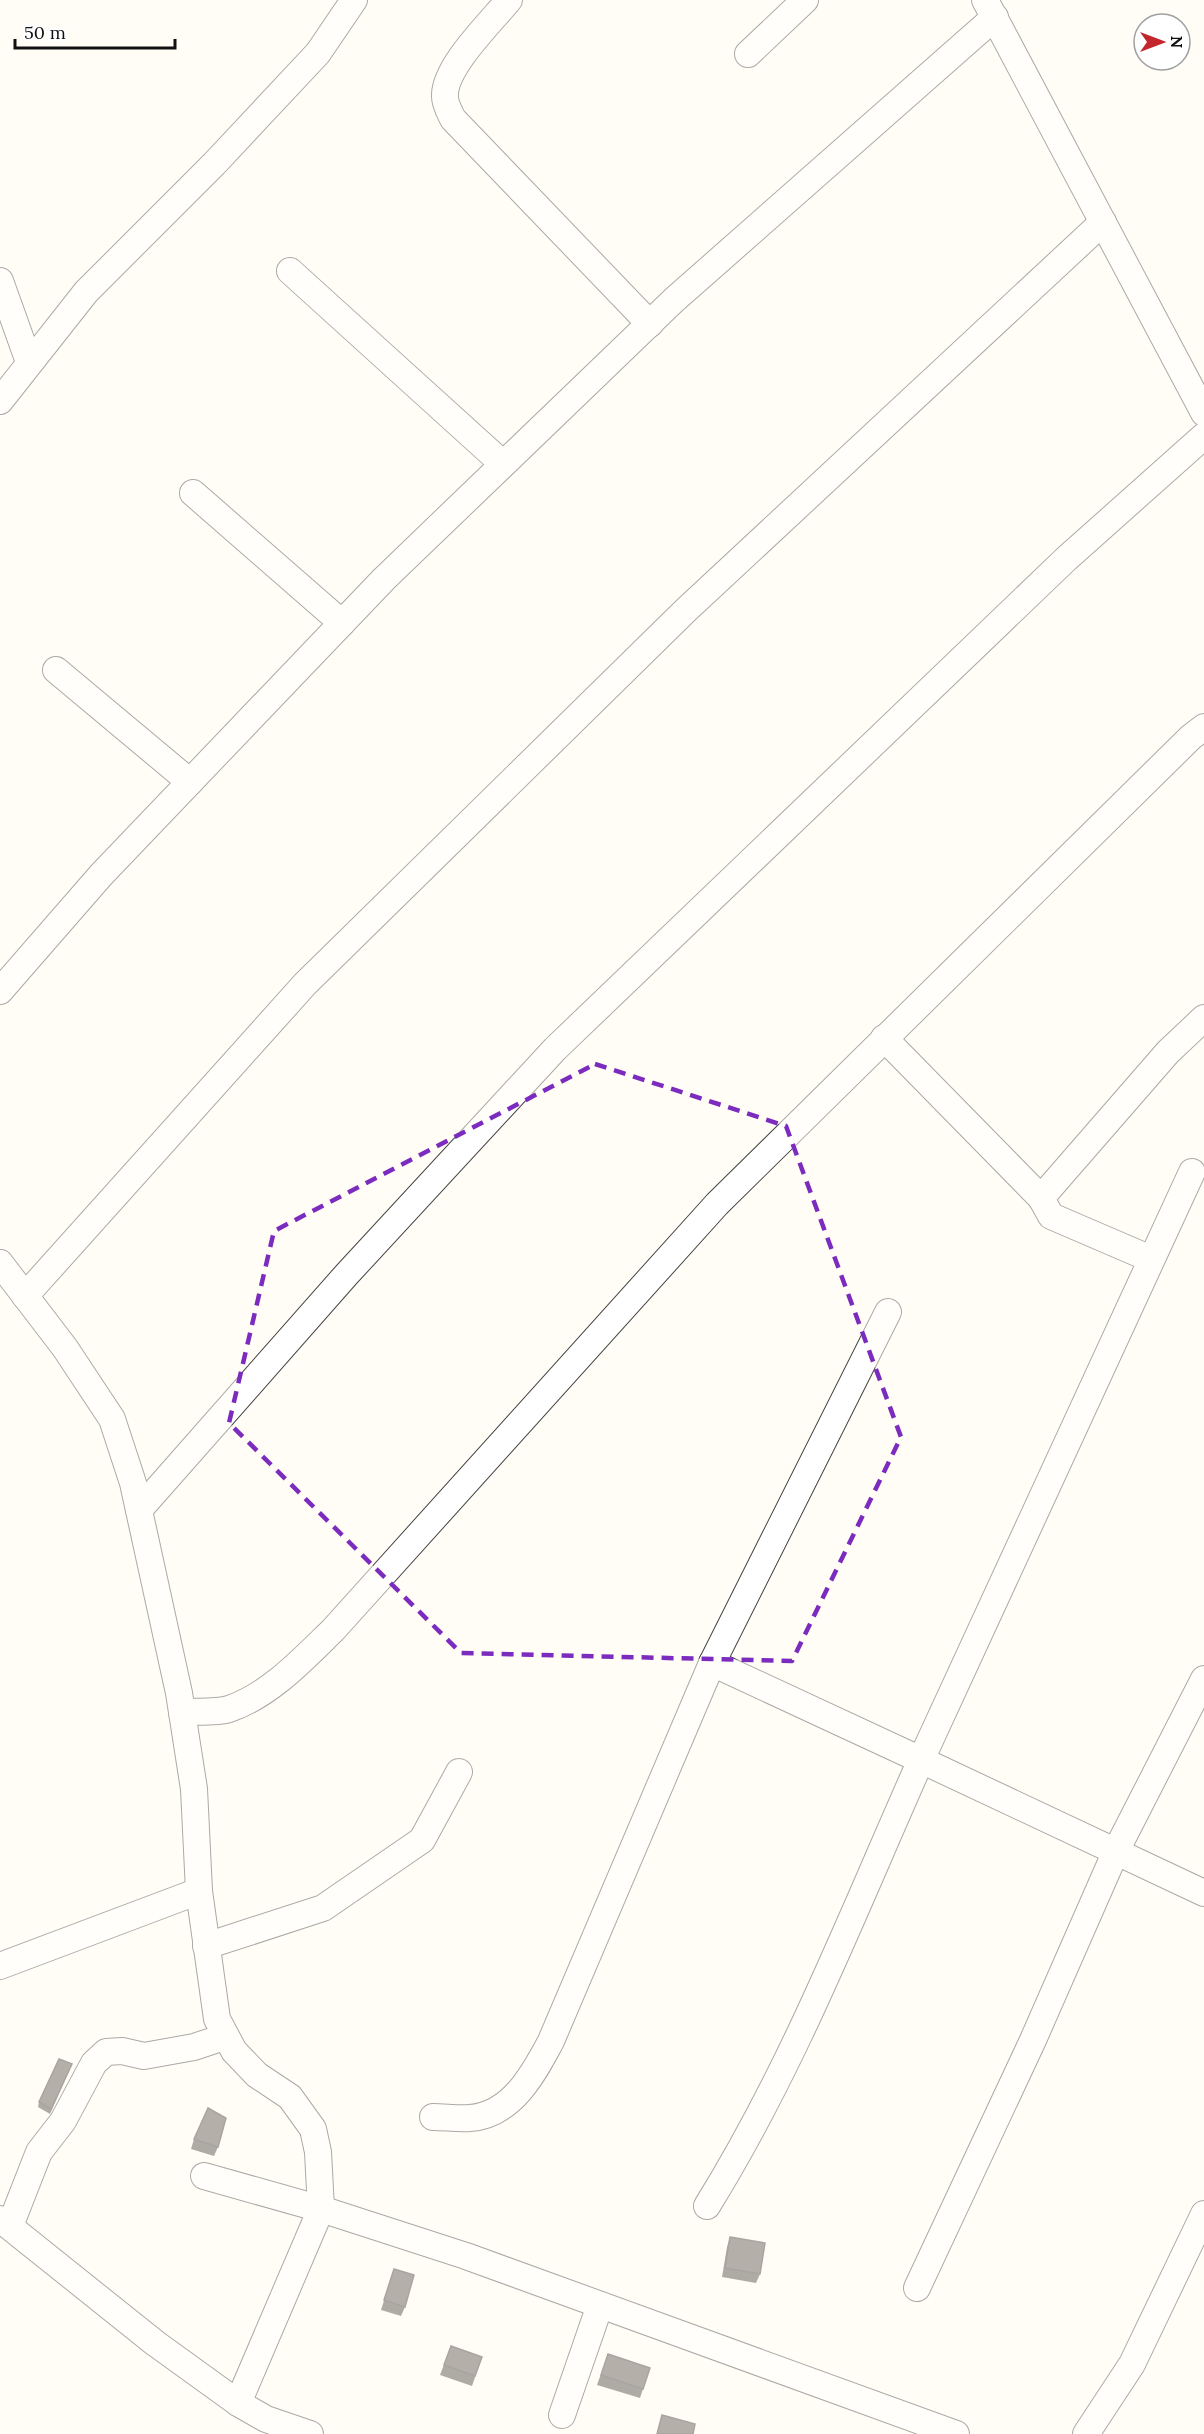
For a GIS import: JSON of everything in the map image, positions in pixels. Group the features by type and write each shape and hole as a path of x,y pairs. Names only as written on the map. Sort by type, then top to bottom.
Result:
{"street":[{"path":"0,401 86,292 214,164 318,53 354,0"},
{"path":"509,0 447,80 444,98 453,119 650,324"},
{"path":"748,54 805,0"},
{"path":"0,991 101,875 342,623 503,464 650,324 990,9 1204,412"},
{"path":"25,1296 304,984 686,610 1103,222"},
{"path":"290,272 503,464"},
{"path":"0,281 29,362"},
{"path":"139,1510 348,1274 555,1049 1066,560 1204,436"},
{"path":"194,493 342,623"},
{"path":"56,670 190,782"},
{"path":"182,1712 228,1709 259,1693 295,1667 333,1630 717,1204 1191,737 1204,727"},
{"path":"1041,1198 1168,1052 1204,1018"},
{"path":"884,1038 1041,1198 1051,1216 1151,1259"},
{"path":"707,2206 735,2161 793,2046 921,1760 1192,1172"},
{"path":"0,1263 65,1348 112,1419 139,1510 182,1712 195,1789 199,1891 217,2019 224,2037 257,2075 290,2097 313,2129 318,2152 321,2209 238,2403"},
{"path":"433,2117 472,2119 503,2107 529,2081 550,2041 712,1663 888,1312"},
{"path":"712,1663 1204,1893"},
{"path":"917,2288 1033,2040 1116,1851 1204,1679"},
{"path":"206,1946 323,1908 422,1840 459,1772"},
{"path":"0,1966 199,1891"},
{"path":"224,2037 195,2047 144,2056 122,2051 106,2052 94,2062 63,2121 39,2152 5,2222 155,2343 238,2403 266,2419 310,2434"},
{"path":"204,2176 321,2209 466,2256 956,2434"},
{"path":"1086,2434 1132,2364 1204,2214"},
{"path":"562,2415 600,2305"}],"highlighted area":[{"path":"595,1064 786,1126 901,1437 792,1661 461,1653 229,1423 274,1231"}],"building":[{"path":"59,2059 72,2064 51,2109 39,2102"},
{"path":"208,2108 226,2118 218,2147 194,2139"},
{"path":"730,2237 765,2243 760,2274 725,2268"},
{"path":"394,2269 414,2275 405,2307 384,2300"},
{"path":"451,2346 482,2357 475,2376 444,2365"},
{"path":"608,2354 650,2368 643,2389 601,2375"},
{"path":"662,2415 695,2424 693,2434 657,2434"}]}
